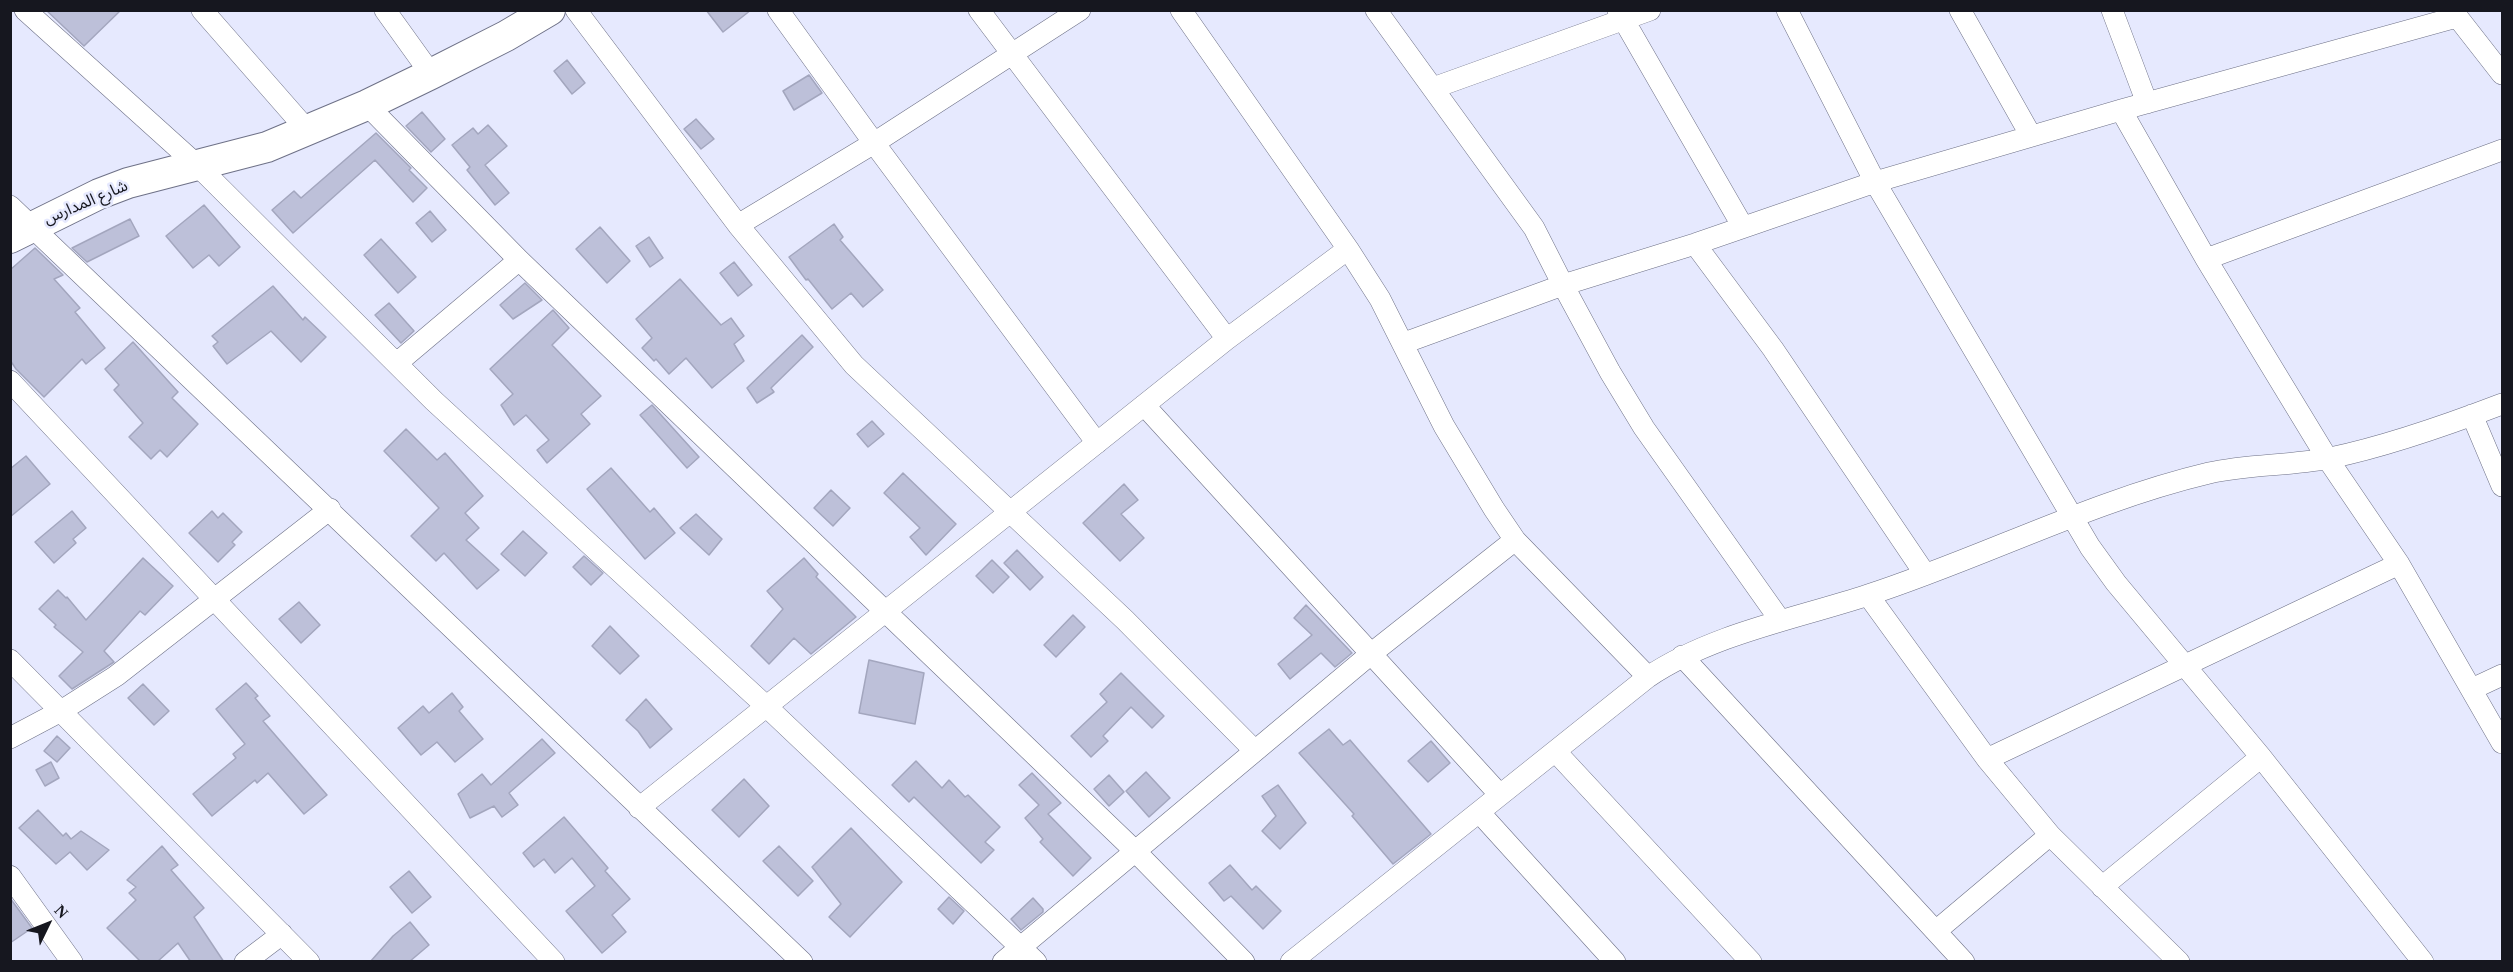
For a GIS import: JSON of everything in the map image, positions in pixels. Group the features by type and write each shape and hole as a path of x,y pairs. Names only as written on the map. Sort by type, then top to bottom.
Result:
{"street":[{"path":"25,10 198,166 434,401 767,707 1036,962"},
{"path":"202,10 307,130"},
{"path":"385,10 431,74"},
{"name":"شارع المدارس","path":"17,223 128,183 267,147 367,105 506,36 550,10"},
{"path":"576,10 738,225 854,365 1125,620 1254,750"},
{"path":"778,10 1097,442"},
{"path":"979,10 1227,339"},
{"path":"738,225 874,143 1080,10"},
{"path":"1181,10 1348,249 1380,299 1444,426 1515,540 1648,677"},
{"path":"1376,10 1534,228 1610,372 1644,428 1780,621"},
{"path":"1433,88 1621,16 1650,10"},
{"path":"1787,10 1875,182 2090,547 2116,583 2261,758 2423,962"},
{"path":"1960,10 2031,136"},
{"path":"2112,10 2147,103"},
{"path":"1404,344 1563,285 1695,244 1875,182 2454,14 2502,74"},
{"path":"1621,16 1743,227"},
{"path":"367,105 519,260 1134,850 1244,962"},
{"path":"2121,110 2206,259 2327,458 2398,564 2502,743"},
{"path":"2206,259 2502,150"},
{"path":"17,223 330,509 802,962"},
{"path":"1695,244 1773,349 1925,574"},
{"path":"639,808 1227,339 1348,249"},
{"path":"397,363 519,260"},
{"path":"10,381 554,962"},
{"path":"1291,962 1648,677 1682,656 1780,621 1868,595 2072,517 2209,473 2327,458 2368,449 2472,416 2502,404"},
{"path":"1144,405 1500,795"},
{"path":"2472,416 2502,486"},
{"path":"10,738 61,711 116,676 330,509"},
{"path":"1003,962 1254,750 1515,540"},
{"path":"1987,759 2183,664 2398,564"},
{"path":"1868,595 1987,759 2050,835 2179,962"},
{"path":"1682,656 1964,962"},
{"path":"10,660 309,962"},
{"path":"2472,689 2502,675"},
{"path":"1556,752 1751,962"},
{"path":"2102,887 2261,758"},
{"path":"1479,812 1615,962"},
{"path":"1936,931 2050,835"},
{"path":"10,876 72,962"},
{"path":"245,962 282,934"}],"building":[{"path":"46,10 121,10 84,46"},
{"path":"706,10 751,10 723,32"},
{"path":"567,60 585,83 572,94 554,71"},
{"path":"809,75 822,93 794,110 783,91"},
{"path":"422,112 445,139 431,152 406,126"},
{"path":"696,119 714,139 701,149 684,129"},
{"path":"488,125 507,146 485,165 509,193 495,205 467,170 470,167 452,145 473,128 478,134"},
{"path":"376,133 411,168 409,170 427,188 413,202 375,160 293,233 272,210 294,191 301,198"},
{"path":"204,205 240,247 219,266 209,255 193,268 166,236"},
{"path":"430,211 446,230 432,242 416,223"},
{"path":"130,219 139,236 87,262 72,248"},
{"path":"834,224 843,237 840,240 883,290 863,307 851,293 832,309 789,257"},
{"path":"600,227 630,261 607,283 576,249"},
{"path":"649,237 663,258 650,267 636,246"},
{"path":"381,239 416,277 398,293 364,255"},
{"path":"35,248 63,275 54,279 80,308 75,312 105,348 86,364 82,359 44,397 10,360 10,270"},
{"path":"734,262 752,285 738,296 720,273"},
{"path":"680,279 721,325 731,318 744,336 734,344 744,361 712,388 686,358 669,374 642,348 652,338 636,319"},
{"path":"525,283 542,300 513,319 500,305"},
{"path":"273,286 303,320 305,317 326,337 301,362 271,331 227,364 213,346 218,342 212,336"},
{"path":"389,303 414,331 401,343 375,315"},
{"path":"553,310 569,328 552,345 601,396 581,414 590,424 547,463 537,450 549,440 526,415 514,425 501,405 513,394 490,369"},
{"path":"802,335 813,347 771,388 774,392 757,403 747,388"},
{"path":"133,342 178,392 172,398 198,424 167,457 160,450 151,459 129,437 143,423 114,390 119,385 105,369"},
{"path":"652,405 699,457 687,468 640,415"},
{"path":"872,421 884,434 868,447 857,434"},
{"path":"406,429 437,460 445,453 483,496 465,513 479,528 466,540 499,570 477,589 444,553 436,561 411,536 439,508 384,451"},
{"path":"26,456 50,484 10,517 10,469"},
{"path":"611,468 650,512 654,508 675,533 645,559 587,489"},
{"path":"903,473 956,524 926,555 910,537 920,528 884,493"},
{"path":"1124,484 1138,500 1121,514 1144,538 1120,561 1083,523"},
{"path":"831,490 850,508 833,526 814,508"},
{"path":"72,511 86,528 73,539 76,543 54,563 35,542"},
{"path":"212,511 218,518 223,513 242,532 232,542 235,545 218,562 189,533"},
{"path":"696,514 722,539 709,555 680,528"},
{"path":"523,531 547,553 525,576 501,554"},
{"path":"1017,550 1043,577 1030,590 1004,563"},
{"path":"584,556 603,573 591,585 573,567"},
{"path":"143,558 173,586 145,615 140,611 104,651 114,662 72,689 59,676 83,652 54,627 56,625 39,609 58,590 67,597 86,620"},
{"path":"804,558 818,574 816,577 856,617 811,654 794,638 769,664 751,646 783,609 767,591"},
{"path":"992,560 1009,577 993,593 976,576"},
{"path":"299,602 320,625 301,643 279,619"},
{"path":"1306,605 1352,653 1335,667 1321,653 1290,679 1278,664 1312,635 1294,618"},
{"path":"1073,615 1085,627 1056,657 1044,645"},
{"path":"610,626 639,656 620,674 592,646"},
{"path":"869,660 924,673 915,724 859,713"},
{"path":"1121,673 1164,716 1152,728 1131,707 1103,736 1108,741 1091,757 1071,736 1107,702 1100,694"},
{"path":"246,683 258,696 255,698 270,716 263,721 327,795 304,814 268,773 257,783 255,780 212,816 193,794 236,758 233,754 245,744 216,709"},
{"path":"143,684 169,711 154,725 128,698"},
{"path":"452,693 463,707 459,711 483,739 455,762 437,742 421,755 398,728 423,706 429,713"},
{"path":"646,699 672,729 650,748 638,731 626,720"},
{"path":"1329,729 1343,745 1350,740 1431,834 1393,864 1352,816 1354,814 1299,753"},
{"path":"57,736 70,748 57,762 44,751"},
{"path":"542,739 555,753 509,793 518,805 502,817 494,806 470,818 458,794 482,774 491,785"},
{"path":"1431,741 1450,763 1428,782 1408,761"},
{"path":"916,761 942,788 949,780 965,797 968,795 1000,827 985,842 994,850 981,863 914,797 909,802 892,785"},
{"path":"51,762 59,778 45,786 36,770"},
{"path":"1146,772 1170,798 1149,817 1126,791"},
{"path":"1032,773 1061,803 1048,814 1091,858 1073,876 1040,842 1043,839 1025,818 1039,805 1019,785"},
{"path":"1109,775 1124,792 1109,806 1094,789"},
{"path":"744,779 769,806 739,837 712,810"},
{"path":"1278,785 1306,823 1280,849 1262,831 1276,816 1262,796"},
{"path":"38,810 63,836 66,833 71,839 81,831 109,850 87,870 70,852 56,864 19,828"},
{"path":"564,817 608,868 605,871 630,899 612,915 626,932 602,953 566,911 595,886 572,858 555,873 544,859 534,867 523,853"},
{"path":"851,828 902,882 850,937 829,917 841,904 812,867"},
{"path":"162,846 178,865 171,870 204,908 194,917 224,962 191,962 178,943 157,962 141,962 107,928 136,900 129,893 136,887 127,880"},
{"path":"779,846 813,881 798,896 763,861"},
{"path":"1230,865 1252,890 1256,886 1281,911 1263,929 1231,896 1224,901 1209,883"},
{"path":"409,871 431,897 412,913 390,887"},
{"path":"949,897 964,911 953,924 938,909"},
{"path":"10,898 32,928 10,943"},
{"path":"1033,898 1043,912 1021,930 1011,919"},
{"path":"410,922 429,945 409,962 370,962 393,936"}]}
